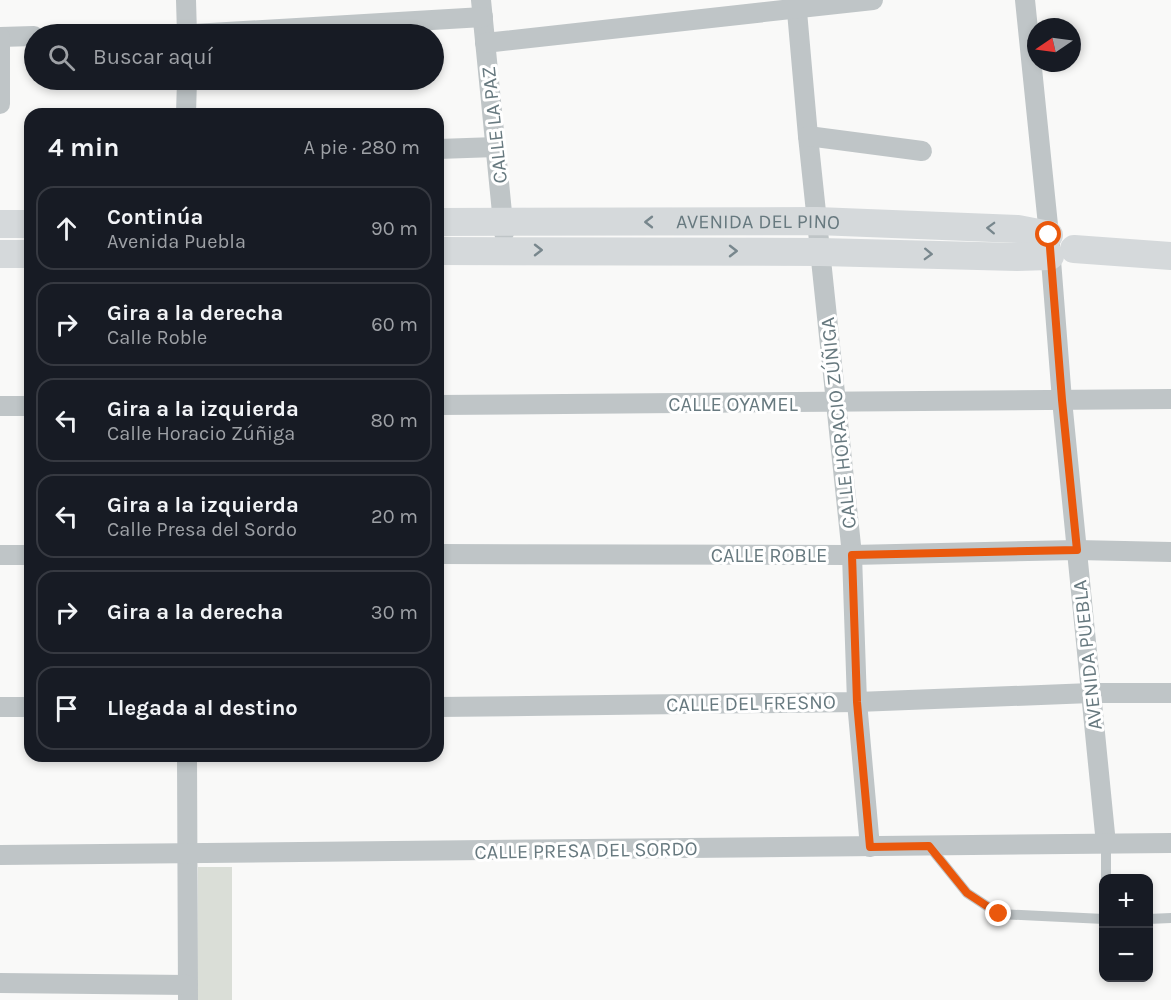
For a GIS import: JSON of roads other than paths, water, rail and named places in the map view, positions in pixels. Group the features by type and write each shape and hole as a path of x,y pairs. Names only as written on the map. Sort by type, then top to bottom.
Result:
{"main road":[{"name":"AVENIDA DEL PINO","path":"444,222 817,221 1018,229 1058,246 1171,256"},
{"path":"0,224 24,224"},
{"name":"AVENIDA DEL PINO","path":"444,251 821,252 1017,257 1058,246"},
{"path":"0,254 24,254"}],"street":[{"path":"186,0 187,24"},
{"path":"485,43 796,4 873,0"},
{"name":"AVENIDA PUEBLA","path":"1026,0 1058,246 1062,400 1106,844"},
{"name":"CALLE HORACIO ZÚÑIGA","path":"796,4 852,555 857,702 870,847"},
{"path":"304,24 482,8"},
{"name":"CALLE LA PAZ","path":"482,8 505,250"},
{"path":"0,104 0,37 24,36"},
{"path":"186,90 186,108"},
{"path":"808,136 922,151"},
{"path":"444,149 496,147"},
{"name":"CALLE OYAMEL","path":"444,405 1171,399"},
{"path":"0,406 24,406"},
{"name":"CALLE ROBLE","path":"444,554 852,555 1077,550 1171,552"},
{"path":"0,555 24,555"},
{"name":"CALLE DEL FRESNO","path":"444,706 857,702 1091,693 1171,693"},
{"path":"0,707 24,707"},
{"path":"0,983 188,993 187,762"},
{"name":"CALLE PRESA DEL SORDO","path":"0,855 1171,843"}],"lane":[{"path":"1106,844 1106,874"},
{"path":"929,846 967,893 999,914 1099,919"},
{"path":"1153,919 1171,918"}]}
